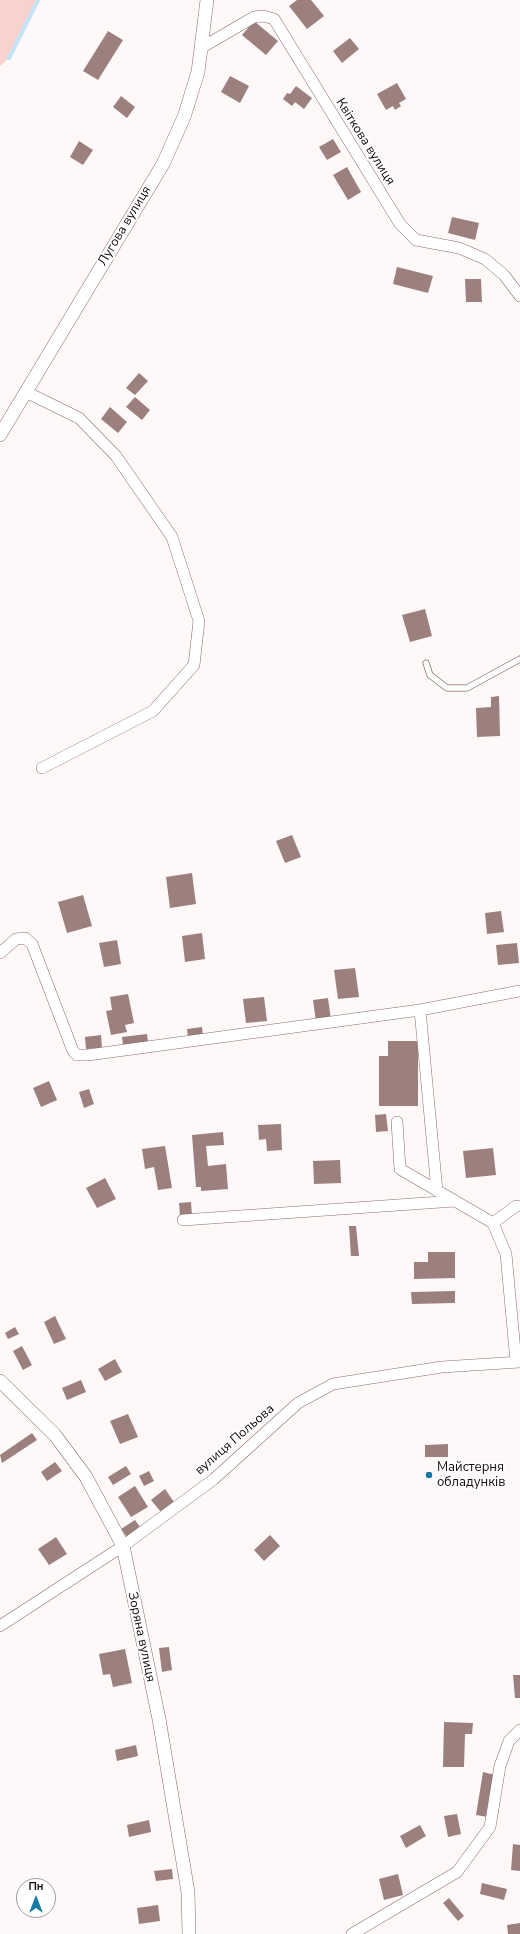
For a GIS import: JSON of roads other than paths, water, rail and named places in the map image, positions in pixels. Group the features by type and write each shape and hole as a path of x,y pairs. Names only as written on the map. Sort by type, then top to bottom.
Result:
{"street":[{"name":"Лугова вулиця","path":"0,435 163,164 184,117 198,72 207,0"},
{"name":"Квіткова вулиця","path":"201,48 254,17 264,16 274,19 400,224 416,240 459,248 485,259 504,275 520,296"},
{"path":"26,392 79,418 116,456 172,538 199,621 194,666 153,711 42,768"},
{"path":"0,953 16,939 25,938 32,944 73,1051 77,1055 88,1055 420,1010 520,991"},
{"path":"420,1010 437,1191"},
{"path":"397,1122 400,1169 493,1223 506,1254 518,1362"},
{"path":"183,1220 455,1201"},
{"path":"493,1223 516,1206 520,1206"},
{"name":"вулиця Польова","path":"0,1626 123,1546 214,1479 298,1403 333,1384 442,1367 518,1362"},
{"name":"Зоряна вулиця","path":"0,1380 55,1435 86,1477 123,1546 161,1734 188,1892 189,1934"},
{"path":"352,1934 458,1872 490,1827 500,1766 509,1741 520,1730"}],"lane":[{"path":"426,663 430,675 447,688 467,688 520,659"}],"waterway":[{"path":"9,58 38,0"}],"place":[{"name":"Майстерня обладунків","path":"429,1475"}]}
